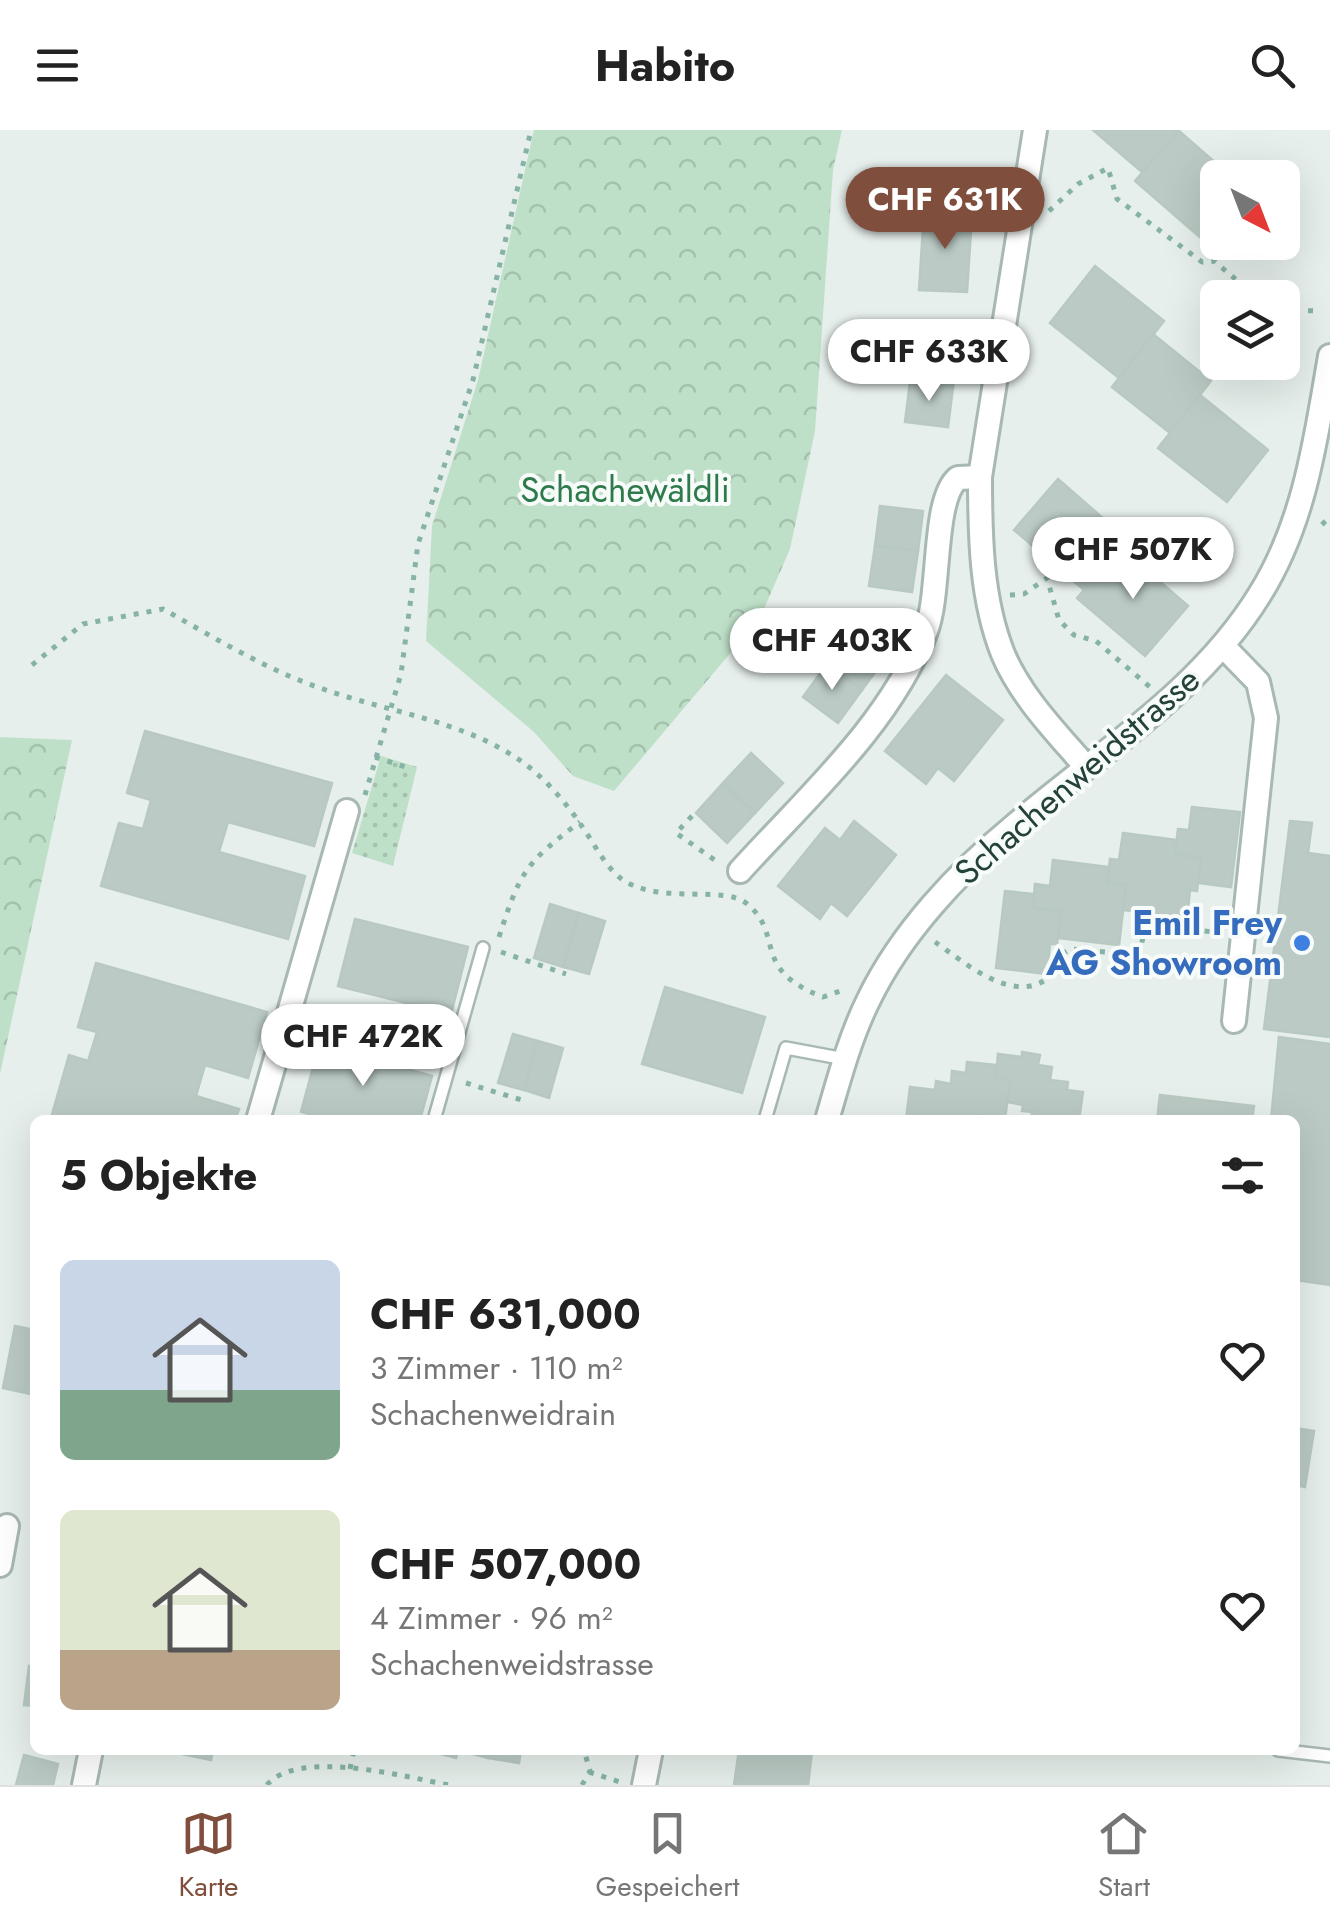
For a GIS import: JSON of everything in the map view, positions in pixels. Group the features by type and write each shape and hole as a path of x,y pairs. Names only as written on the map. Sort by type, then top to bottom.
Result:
{"street":[{"path":"1035,130 980,478 980,534 988,594 1003,654 1027,697 1086,768"},
{"name":"Schachenweidstrasse","path":"828,1115 870,996 922,919 970,865 1168,701 1224,646 1280,559 1323,447 1330,356"},
{"path":"740,870 842,760 901,682 928,626 937,587 944,492 958,478 980,478"},
{"name":"Schachenweidstrasse","path":"1224,646 1258,682 1266,718 1234,1021"},
{"path":"260,1115 356,803"},
{"path":"0,1566 7,1526"},
{"path":"84,1785 90,1755"},
{"path":"634,1784 649,1755"}],"lane":[{"path":"435,1115 483,948"},
{"path":"766,1115 786,1048 845,1059"},
{"path":"1300,1753 1330,1756"}],"path":[{"path":"356,803 392,708 418,544 473,380 531,130"},
{"path":"1052,211 1078,184 1108,168 1117,198 1202,262 1214,261 1237,280"},
{"path":"1300,310 1320,311"},
{"path":"1320,519 1330,530"},
{"path":"988,594 1024,594 1047,578 1059,620 1074,635 1096,641 1168,701"},
{"path":"32,665 83,624 163,609 249,657 309,684 392,708 492,744 521,760 580,822 625,882 681,897 730,894 743,900 762,924 779,972 790,982 823,997 852,987"},
{"path":"375,757 412,769"},
{"path":"692,816 676,833 721,865 740,870"},
{"path":"566,974 495,950 520,875 540,852 580,822"},
{"path":"948,951 994,982 1031,985 1046,981 1062,954 1070,949 1140,955 1146,924 1243,936"},
{"path":"446,1077 525,1101"},
{"path":"350,1770 353,1755"},
{"path":"582,1785 589,1772 585,1755"},
{"path":"266,1785 297,1768 350,1770 449,1785"},
{"path":"589,1772 634,1784"}],"green space":[{"name":"Schachewäldli","path":"534,130 842,130 833,170 815,431 790,549 760,618 614,791 573,776 534,732 426,641 432,526 478,380"},
{"path":"0,737 72,740 0,1074"},
{"path":"381,756 417,767 393,866 352,853"}],"building":[{"path":"1093,130 1179,130 1143,173"},
{"path":"1179,131 1212,160 1200,160 1200,237 1135,181"},
{"path":"924,212 972,215 967,292 919,290"},
{"path":"1095,266 1164,321 1119,378 1050,323"},
{"path":"1153,334 1200,372 1200,380 1211,381 1170,433 1112,387"},
{"path":"915,341 958,346 953,387 910,382"},
{"path":"910,382 953,387 948,427 905,422"},
{"path":"1200,395 1268,450 1227,502 1158,448"},
{"path":"1058,479 1128,540 1084,590 1014,530"},
{"path":"880,506 923,511 918,551 875,546"},
{"path":"875,546 918,551 912,592 869,586"},
{"path":"1121,548 1188,606 1145,656 1077,598"},
{"path":"851,632 886,657 862,690 827,664"},
{"path":"827,664 862,690 838,723 803,697"},
{"path":"946,675 1003,720 954,781 938,768 926,784 885,751"},
{"path":"145,731 332,783 314,846 228,822 219,852 305,876 288,939 101,886 119,823 143,829 151,800 127,793"},
{"path":"751,753 783,783 755,813 723,783"},
{"path":"723,783 755,813 727,843 696,813"},
{"path":"1192,807 1240,812 1231,887 1198,883 1201,858 1175,854 1178,829 1189,830"},
{"path":"854,821 896,855 847,916 831,903 820,919 778,886 825,828 840,840"},
{"name":"Emil Frey AG Showroom","path":"1290,821 1312,823 1308,853 1330,856 1330,1037 1264,1029"},
{"path":"1123,833 1177,840 1175,854 1201,858 1197,891 1190,890 1187,918 1123,910 1126,885 1107,883 1110,859 1119,860"},
{"path":"1053,860 1109,867 1107,883 1126,885 1119,945 1058,938 1061,911 1033,908 1035,884 1050,886"},
{"path":"1005,891 1034,894 1033,908 1061,911 1057,944 1050,944 1047,974 996,968"},
{"path":"550,904 579,913 563,967 534,958"},
{"path":"579,913 605,921 589,974 563,967"},
{"path":"355,919 468,947 451,1014 338,986"},
{"path":"96,963 267,1012 248,1078 205,1065 196,1096 239,1109 237,1115 52,1115 69,1055 88,1061 97,1032 78,1027"},
{"path":"665,987 765,1017 742,1093 642,1064"},
{"path":"513,1034 538,1041 524,1090 498,1083"},
{"name":"Emil Frey AG Showroom","path":"1279,1037 1330,1044 1330,1285 1300,1281 1300,1115 1271,1115"},
{"path":"538,1041 563,1048 549,1098 524,1090"},
{"path":"319,1045 432,1076 421,1115 301,1112"},
{"path":"1022,1052 1040,1055 1038,1065 1052,1067 1050,1080 1068,1082 1067,1090 1083,1092 1080,1115 1032,1115 1022,1111 1023,1105 1007,1102 1010,1080 996,1078 998,1054 1022,1057"},
{"path":"967,1062 997,1065 996,1078 1010,1080 1006,1115 907,1115 910,1087 935,1090 936,1081 951,1084 952,1071 966,1073"},
{"path":"1160,1095 1254,1106 1253,1115 1158,1115"},
{"path":"15,1326 30,1329 30,1394 3,1388"},
{"path":"1300,1429 1314,1431 1305,1487 1300,1486"},
{"path":"29,1666 30,1706 24,1705"},
{"path":"24,1755 58,1764 53,1785 16,1785"},
{"path":"489,1755 520,1755 519,1763 488,1758"},
{"path":"738,1755 812,1755 808,1785 734,1785"}],"place":[{"name":"Emil Frey AG Showroom","path":"1302,943"}]}
